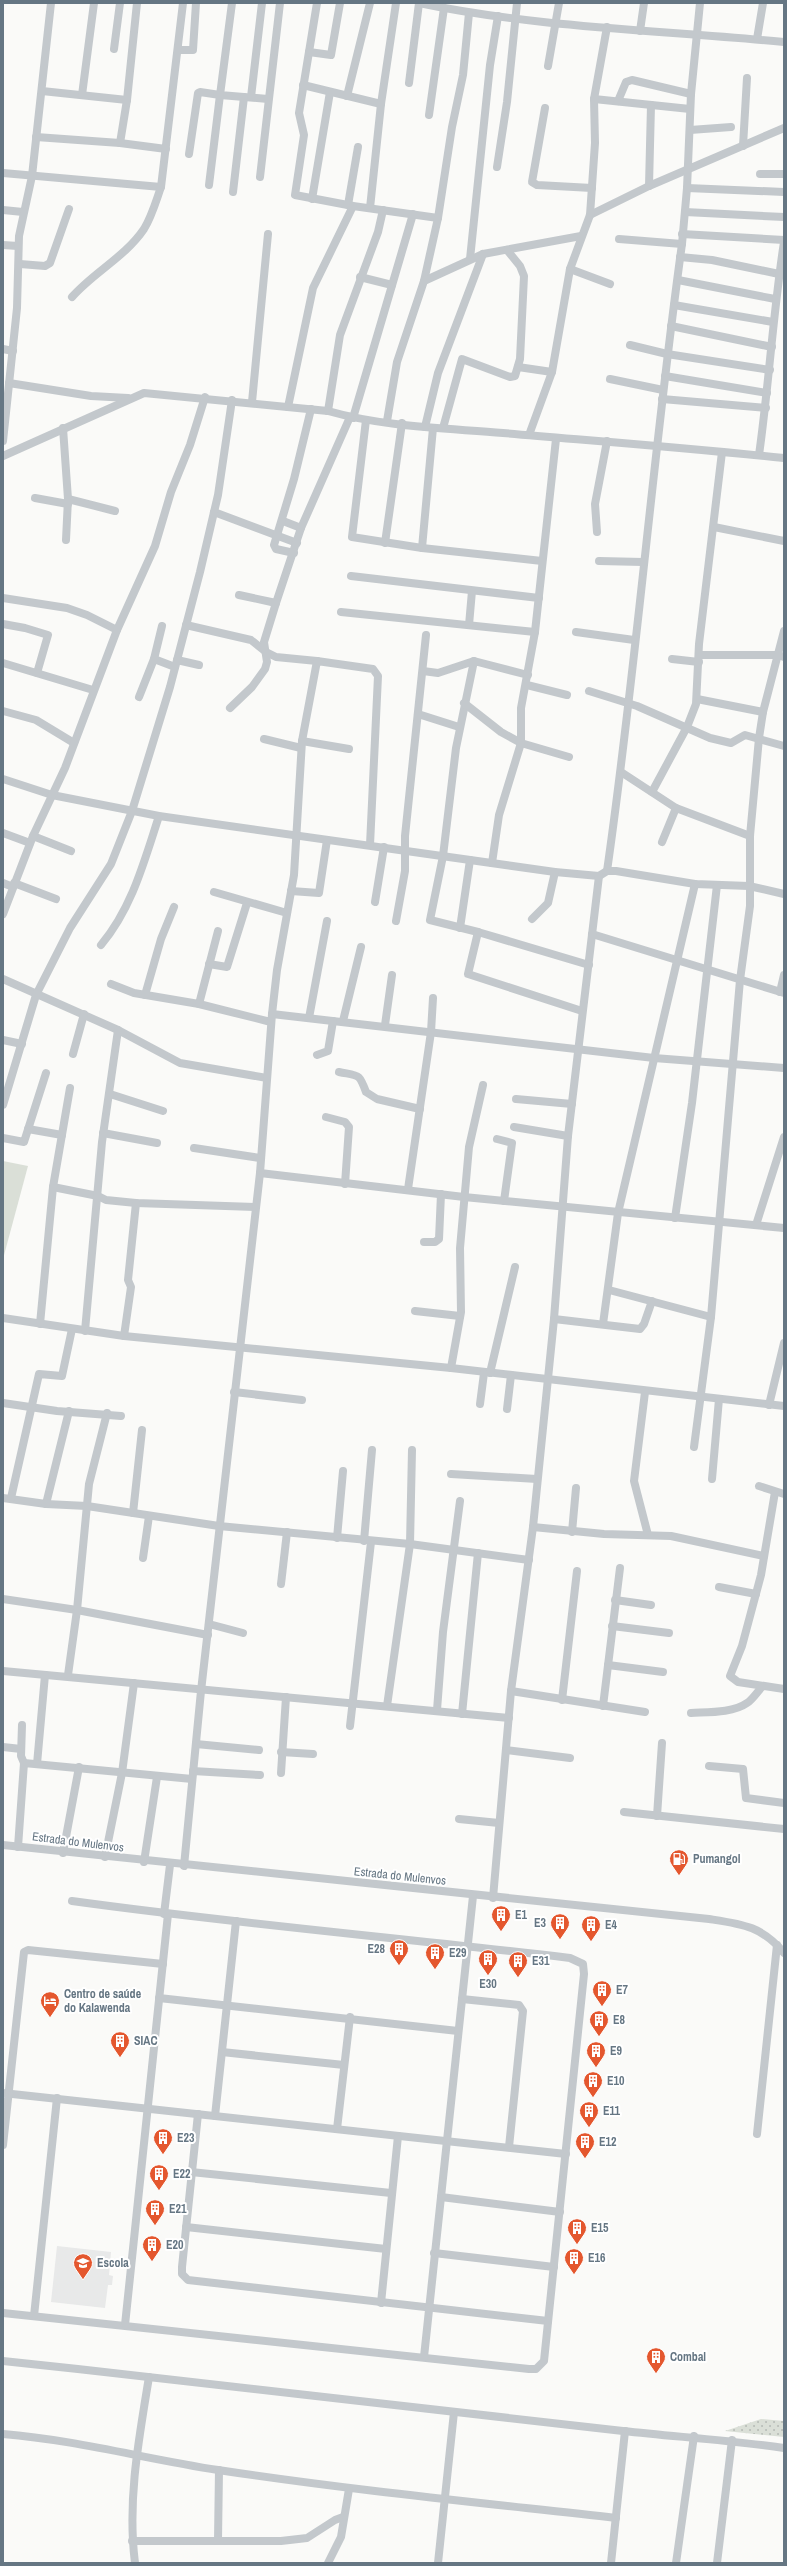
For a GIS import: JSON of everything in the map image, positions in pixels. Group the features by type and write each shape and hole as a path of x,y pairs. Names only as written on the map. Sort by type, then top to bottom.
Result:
{"street":[{"path":"3,441 13,351 20,264 18,246 23,212 32,176 51,3"},
{"path":"82,95 94,3"},
{"path":"114,49 120,3"},
{"path":"120,143 127,100 137,3"},
{"path":"72,296 83,284 115,260 144,230 152,214 161,186 183,3"},
{"path":"178,50 192,50 196,3"},
{"path":"209,185 232,3"},
{"path":"232,192 262,3"},
{"path":"260,178 280,3"},
{"path":"317,3 299,114 303,144 295,195 351,206 438,218"},
{"path":"309,52 331,55 340,3"},
{"path":"347,96 370,3"},
{"path":"370,208 381,104 396,3"},
{"path":"408,83 419,3 469,13 554,23 784,42"},
{"path":"497,166 517,3"},
{"path":"548,66 554,23 559,3"},
{"path":"640,31 644,3"},
{"path":"607,871 621,772 634,640 658,446 667,354 682,244 687,188 691,94 700,3"},
{"path":"757,39 763,3"},
{"path":"429,114 444,8"},
{"path":"387,421 397,362 424,281 438,218 452,127 463,75 469,13"},
{"path":"470,258 490,65 498,16"},
{"path":"529,436 552,372 570,269 581,236 590,216 595,144 594,99 607,28"},
{"path":"743,146 747,78"},
{"path":"618,101 626,82 632,80 691,94"},
{"path":"303,85 381,104"},
{"path":"42,91 127,100"},
{"path":"312,199 330,92"},
{"path":"189,154 198,93 268,99"},
{"path":"594,99 690,109"},
{"path":"649,186 651,105"},
{"path":"545,108 532,182 537,185 592,188"},
{"path":"690,130 731,127"},
{"path":"590,216 688,168 784,128"},
{"path":"36,137 120,143 166,149"},
{"path":"288,407 313,288 351,206 358,147"},
{"path":"3,173 161,186"},
{"path":"760,174 784,174"},
{"path":"687,188 784,192"},
{"path":"20,264 45,266 50,262 69,209"},
{"path":"3,210 23,212"},
{"path":"328,411 340,335 360,277 378,232 383,210"},
{"path":"684,212 784,217"},
{"path":"230,708 260,678 267,662 264,642 276,603 294,553 301,528 352,418 413,214"},
{"path":"252,402 268,234"},
{"path":"682,234 784,241 779,274 781,287 775,300 770,370 759,455"},
{"path":"424,281 470,258 483,254 507,250 533,243 581,236"},
{"path":"619,239 682,244"},
{"path":"3,245 18,246"},
{"path":"443,428 462,359 466,358 513,377 518,367 524,276 520,266 507,250"},
{"path":"422,548 429,427 438,373 483,254"},
{"path":"680,257 712,260 779,274"},
{"path":"570,269 610,284"},
{"path":"360,277 392,285"},
{"path":"678,280 775,300"},
{"path":"674,306 773,322"},
{"path":"671,326 772,347"},
{"path":"630,345 667,354 770,370"},
{"path":"3,349 13,351"},
{"path":"518,367 552,372"},
{"path":"665,376 767,394"},
{"path":"610,379 663,390"},
{"path":"9,383 91,396 131,398"},
{"path":"3,446 3,456 144,393 205,397 328,411 352,418 429,427 556,439 607,441 784,458"},
{"path":"3,914 13,885 74,743 117,630 155,546 171,492 190,445 205,397"},
{"path":"662,399 766,408"},
{"path":"3,1105 36,995 70,928 112,864 132,812 176,663 214,512 232,400"},
{"path":"294,553 274,548 283,521 311,409"},
{"path":"366,420 351,535 356,539 385,543 542,561"},
{"path":"385,543 402,424"},
{"path":"63,428 68,502 66,540"},
{"path":"492,863 499,815 521,743 521,708 527,685 535,632 556,439"},
{"path":"598,532 595,504 607,441"},
{"path":"652,792 687,728 697,699 699,658 722,452"},
{"path":"35,498 68,502 115,511"},
{"path":"214,512 297,543"},
{"path":"283,521 301,528"},
{"path":"714,527 784,540"},
{"path":"599,561 643,562"},
{"path":"351,576 538,598"},
{"path":"469,625 472,591"},
{"path":"239,596 276,603"},
{"path":"3,598 67,608 87,615 117,630"},
{"path":"341,612 535,632"},
{"path":"3,624 25,628 48,635 37,673"},
{"path":"186,625 252,640 266,652 276,657 373,669 378,676 370,845"},
{"path":"140,698 154,659 162,626"},
{"path":"694,1447 711,1317 740,980 750,906 750,836 759,738 763,712 781,656 784,631"},
{"path":"576,632 634,640"},
{"path":"396,921 405,871 405,836 426,635"},
{"path":"672,660 781,656"},
{"path":"154,659 199,665"},
{"path":"184,1866 192,1775 219,1526 260,1173 271,1018 298,837 302,744 317,661"},
{"path":"423,671 438,673 474,661 528,675"},
{"path":"474,661 459,727 443,856 430,920 478,932 589,965"},
{"path":"3,663 93,690"},
{"path":"527,685 567,695"},
{"path":"589,691 628,702 710,738 731,744 745,735 784,746"},
{"path":"697,699 763,712"},
{"path":"464,703 501,732 521,743 569,757"},
{"path":"3,711 36,720 74,743"},
{"path":"418,714 459,727"},
{"path":"264,739 349,748"},
{"path":"621,772 676,808 750,836"},
{"path":"3,778 52,795 132,812 298,837 370,845 555,872 599,876 607,871 695,884 750,886 784,894"},
{"path":"662,842 676,808"},
{"path":"101,945 116,927 138,881 159,816"},
{"path":"3,833 71,851"},
{"path":"291,891 319,893 326,858 327,840"},
{"path":"375,902 384,847"},
{"path":"460,928 470,860"},
{"path":"532,919 548,903 555,872"},
{"path":"493,1898 511,1691 533,1527 548,1380 568,1136 580,1048 582,1011 599,876"},
{"path":"3,883 56,899"},
{"path":"603,1324 609,1290 618,1213 695,884"},
{"path":"675,1218 708,969 717,886"},
{"path":"214,892 247,903 287,913"},
{"path":"209,964 227,967 247,903"},
{"path":"145,995 161,939 174,906"},
{"path":"309,1018 327,921"},
{"path":"199,1004 218,932"},
{"path":"478,932 468,974 582,1011"},
{"path":"592,934 676,961 708,969 782,992 784,975"},
{"path":"343,1021 361,947"},
{"path":"384,1025 392,975"},
{"path":"3,979 36,995 84,1014 118,1030 180,1063 267,1078"},
{"path":"111,984 145,995 271,1018 309,1018 343,1021 654,1058 784,1068"},
{"path":"408,1189 431,1032 433,998"},
{"path":"73,1054 84,1014"},
{"path":"317,1055 328,1051 333,1021"},
{"path":"85,1331 103,1133 110,1094 118,1030"},
{"path":"3,1040 22,1044"},
{"path":"339,1072 362,1078 366,1092 377,1099 420,1109"},
{"path":"3,1138 24,1142 46,1073"},
{"path":"451,1368 460,1316 460,1261 464,1197 472,1131 483,1085"},
{"path":"40,1324 53,1187 70,1088"},
{"path":"110,1094 163,1111"},
{"path":"516,1098 572,1104"},
{"path":"326,1118 345,1122 349,1127 345,1184"},
{"path":"514,1127 568,1136"},
{"path":"28,1129 62,1135"},
{"path":"103,1133 157,1143"},
{"path":"756,1225 784,1137"},
{"path":"497,1139 511,1142 512,1145 504,1201"},
{"path":"194,1148 260,1158"},
{"path":"260,1173 345,1184 408,1189 464,1197 784,1228"},
{"path":"53,1187 98,1196 106,1200 136,1203 255,1207"},
{"path":"424,1242 435,1242 438,1239 441,1194"},
{"path":"124,1336 131,1287 128,1280 136,1203"},
{"path":"480,1404 515,1267"},
{"path":"609,1290 711,1317"},
{"path":"554,1319 640,1329 644,1324 652,1301"},
{"path":"415,1311 460,1316"},
{"path":"3,1318 124,1336 451,1368 645,1392 784,1406"},
{"path":"72,1329 63,1375 60,1377 39,1374 32,1407 7,1498 46,1504 86,1506 219,1526 410,1544 529,1560"},
{"path":"769,1405 784,1343"},
{"path":"507,1409 511,1375"},
{"path":"234,1392 302,1400"},
{"path":"645,1392 634,1481 648,1535"},
{"path":"712,1479 719,1399"},
{"path":"3,1403 69,1411 108,1413 121,1416"},
{"path":"46,1504 69,1411"},
{"path":"68,1675 77,1610 89,1484 108,1413"},
{"path":"133,1513 142,1430"},
{"path":"350,1726 368,1541 372,1450"},
{"path":"387,1706 410,1544 412,1450"},
{"path":"337,1538 343,1472"},
{"path":"452,1474 537,1479"},
{"path":"759,1486 784,1494"},
{"path":"572,1532 576,1488"},
{"path":"775,1492 756,1594 742,1646 730,1676 738,1682 762,1687 784,1689"},
{"path":"437,1710 443,1632 455,1549 460,1501"},
{"path":"143,1558 149,1516"},
{"path":"533,1527 572,1532 684,1538 764,1556"},
{"path":"281,1584 287,1532"},
{"path":"462,1714 478,1553"},
{"path":"603,1706 620,1568"},
{"path":"562,1700 577,1571"},
{"path":"719,1586 756,1594"},
{"path":"3,1599 77,1610 208,1635"},
{"path":"615,1600 651,1605"},
{"path":"209,1624 243,1633"},
{"path":"612,1626 669,1633"},
{"path":"608,1665 662,1672"},
{"path":"3,1671 45,1675 68,1675 201,1691 437,1710 462,1714 509,1718"},
{"path":"37,1764 45,1675"},
{"path":"105,1857 122,1773 134,1683"},
{"path":"691,1713 720,1711 743,1705 762,1687"},
{"path":"511,1691 644,1712"},
{"path":"281,1773 281,1752 286,1698"},
{"path":"18,1847 24,1763 21,1749 22,1725"},
{"path":"657,1816 662,1743"},
{"path":"196,1744 260,1750"},
{"path":"3,1747 21,1749"},
{"path":"506,1750 570,1758"},
{"path":"281,1752 313,1754"},
{"path":"24,1763 79,1767 157,1777 192,1775 260,1775"},
{"path":"708,1766 743,1769 746,1798 784,1803"},
{"path":"63,1853 79,1767"},
{"path":"144,1862 157,1777"},
{"path":"624,1812 784,1828"},
{"path":"459,1820 499,1823"},
{"name":"Estrada do Mulenvos","path":"3,1846 735,1923 762,1932 777,1945 784,1954"},
{"path":"125,2325 163,1964 170,1864"},
{"path":"424,2357 428,2307 473,1896"},
{"path":"3,2313 536,2369 544,2360 584,1974 583,1964 570,1958 166,1914 72,1901"},
{"path":"215,2116 236,1921"},
{"path":"757,2134 777,1945"},
{"path":"3,2144 6,2093 24,1952 28,1950 163,1964"},
{"path":"159,1998 350,2017 458,2031"},
{"path":"462,1999 518,2005 523,2011 510,2147"},
{"path":"337,2129 350,2017"},
{"path":"222,2052 344,2066"},
{"path":"6,2093 566,2154"},
{"path":"34,2316 57,2098"},
{"path":"198,2114 182,2274 188,2280 548,2321"},
{"path":"381,2303 398,2136"},
{"path":"191,2172 391,2193"},
{"path":"441,2197 560,2212"},
{"path":"186,2227 386,2249"},
{"path":"434,2253 554,2267"},
{"path":"3,2361 454,2412 514,2417 625,2431 732,2440 784,2448"},
{"path":"135,2563 132,2541 137,2454 149,2377"},
{"path":"438,2563 454,2412"},
{"path":"611,2563 625,2431"},
{"path":"3,2434 93,2446 219,2470 349,2489 616,2518"},
{"path":"676,2563 694,2436"},
{"path":"717,2563 732,2440"},
{"path":"218,2540 219,2470"},
{"path":"328,2563 341,2537 343,2517 349,2489"},
{"path":"132,2541 281,2541 307,2538 335,2520 343,2517"}],"shaded area":[{"path":"3,1161 28,1166 3,1259"},
{"name":"Escola","path":"57,2246 111,2252 109,2275 113,2276 112,2285 108,2285 105,2308 51,2302"},
{"path":"761,2419 784,2421 784,2437 725,2431"}],"place":[{"name":"Pumangol","path":"679,1876"},
{"name":"E1","path":"501,1932"},
{"name":"E3","path":"560,1940"},
{"name":"E4","path":"591,1942"},
{"name":"E28","path":"399,1966"},
{"name":"E29","path":"435,1970"},
{"name":"E30","path":"488,1976"},
{"name":"E31","path":"518,1978"},
{"name":"E7","path":"602,2007"},
{"name":"Centro de saúde do Kalawenda","path":"50,2018"},
{"name":"E8","path":"599,2037"},
{"name":"SIAC","path":"120,2058"},
{"name":"E9","path":"596,2068"},
{"name":"E10","path":"593,2098"},
{"name":"E11","path":"589,2128"},
{"name":"E23","path":"163,2155"},
{"name":"E12","path":"585,2159"},
{"name":"E22","path":"159,2191"},
{"name":"E21","path":"155,2226"},
{"name":"E15","path":"577,2245"},
{"name":"E20","path":"152,2262"},
{"name":"E16","path":"574,2275"},
{"name":"Escola","path":"83,2280"},
{"name":"Combal","path":"656,2374"}]}
